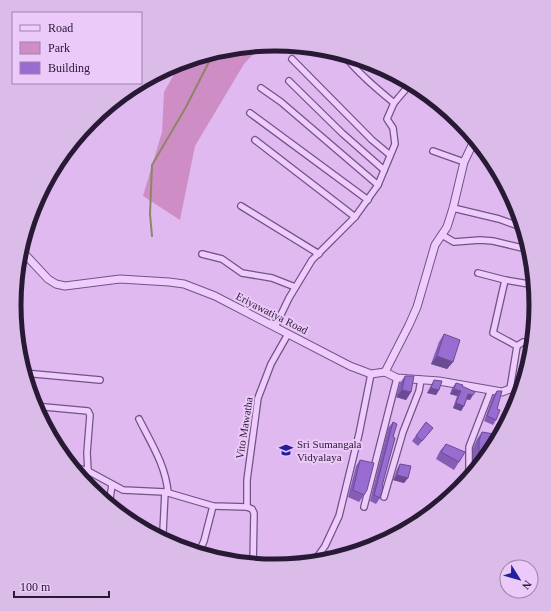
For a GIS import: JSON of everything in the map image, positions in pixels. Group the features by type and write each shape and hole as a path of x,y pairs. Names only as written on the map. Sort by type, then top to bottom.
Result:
{"street":[{"path":"292,59 372,140 390,155"},
{"path":"350,63 374,87 394,103"},
{"path":"289,81 342,134 384,170"},
{"path":"275,327 295,287 312,260 355,217 378,185 395,144 393,128 387,118 394,103 407,87"},
{"path":"261,88 281,102 378,185"},
{"path":"250,113 368,200"},
{"path":"255,140 355,217"},
{"path":"472,144 464,162 447,227 435,245 417,307 410,325 385,372 397,378 438,381 502,392 510,389 515,389"},
{"path":"433,151 464,162"},
{"path":"241,206 319,254"},
{"path":"453,208 500,219 516,225"},
{"path":"442,235 454,242 480,240 493,241 523,248"},
{"path":"202,254 222,259 242,273 272,278 295,287"},
{"name":"Eriyawatiya Road","path":"26,256 48,279 56,284 66,286 120,279 184,284 214,296 350,366 371,374 385,372"},
{"path":"478,273 529,284"},
{"path":"505,280 493,333 517,346"},
{"name":"Vito Mawatha","path":"247,507 247,480 258,398 271,364 288,334"},
{"path":"510,389 517,346 523,342 527,343"},
{"path":"31,374 100,380"},
{"path":"318,556 325,546 339,516 359,434 371,374"},
{"path":"364,507 397,378"},
{"path":"384,497 403,432 419,391 420,380"},
{"path":"469,470 469,447 491,390"},
{"path":"42,407 88,411 90,415 87,453 88,471"},
{"path":"139,419 161,462 167,483 163,534"},
{"path":"81,469 88,471 123,490 166,493 213,506 247,507 252,509 254,513 253,559"},
{"path":"110,498 112,485"},
{"path":"201,548 213,506"}],"green space":[{"path":"255,52 244,64 195,146 180,220 143,196 162,132 164,92 176,71 178,70 226,56"}],"building":[{"path":"444,334 460,340 453,362 437,356"},
{"path":"405,376 414,376 411,392 402,390"},
{"path":"434,380 442,381 439,390 431,388"},
{"path":"456,383 475,392 473,395 468,394 464,406 456,403 461,391 454,389"},
{"path":"497,391 502,391 497,409 500,410 496,420 487,416"},
{"path":"393,422 397,424 393,437 395,438 380,498 374,495"},
{"path":"426,422 433,428 422,441 416,436"},
{"path":"482,432 494,434 481,455 479,454 479,441"},
{"path":"446,444 465,452 459,462 441,452"},
{"path":"360,460 374,463 367,490 364,495 353,490"},
{"path":"400,464 411,466 408,478 397,475"}],"waterway":[{"path":"152,236 150,214 152,165 186,107 210,60"}],"place":[{"name":"Sri Sumangala Vidyalaya","path":"286,450"}]}
